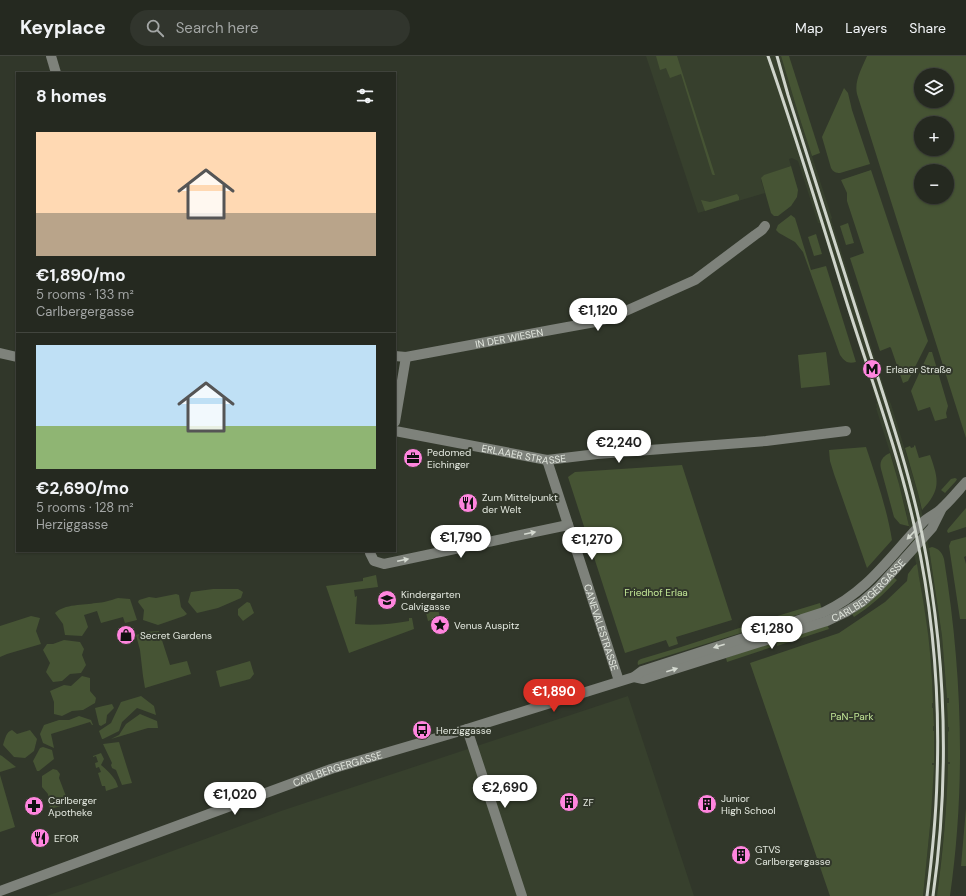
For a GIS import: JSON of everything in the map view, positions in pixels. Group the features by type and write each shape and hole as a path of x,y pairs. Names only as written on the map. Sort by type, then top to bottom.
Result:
{"street":[{"path":"51,56 56,72"},
{"name":"IN DER WIESEN","path":"396,356 406,357 610,318 695,280 755,236 765,226"},
{"path":"0,353 16,357"},
{"path":"396,416 406,357"},
{"name":"ERLAAER STRASSE","path":"396,431 547,460 598,454 766,441 846,431"},
{"name":"CANEVALESTRASSE","path":"547,460 620,681"},
{"name":"CARLBERGERGASSE","path":"0,891 331,770 634,677 642,671 813,616 833,608 850,598 868,583 925,520 940,510 966,482"},
{"path":"370,552 374,561 384,564 568,525"},
{"path":"467,729 522,896"}],"shaded area":[{"path":"646,56 781,56 918,493 929,548 942,636 947,698 949,698 949,703 947,704 949,727 948,762 950,762 950,764 948,765 944,833 937,896 923,896 931,816 934,725 931,665 922,595 906,511 894,465 876,408 877,403 820,223 818,223 798,161 792,158 789,159 791,166 763,176 761,180 765,193 698,213"},
{"path":"628,696 694,896 46,896 80,885 281,811"}],"green space":[{"path":"656,56 677,56 715,175 712,174 681,74 670,78 666,68 660,70"},
{"path":"781,56 789,56 820,153 812,156 799,116"},
{"path":"867,56 966,56 966,438 857,94 856,89 861,70"},
{"path":"844,88 848,93 852,110 870,164 839,173 831,168 822,137"},
{"path":"791,166 798,190 797,197 791,206 778,216 774,216 771,213 761,178 764,175"},
{"path":"871,170 928,341 908,381 903,383 891,348 890,347 880,351 850,258 864,253 847,201 847,193 841,180"},
{"path":"737,194 739,200 705,211 701,200 710,202"},
{"path":"791,215 795,218 811,270 826,266 856,362 847,362 840,355 803,252 795,242 776,230 778,225"},
{"path":"848,223 854,243 846,245 840,226"},
{"path":"816,234 822,254 814,256 808,237"},
{"path":"826,352 830,385 801,388 798,355"},
{"path":"929,352 932,352 948,406 946,413 947,418 935,421 930,407 918,411 911,391"},
{"path":"915,445 919,458 930,455 936,478 933,496 922,510 905,448 910,446 911,448"},
{"path":"866,447 884,505 892,540 867,568 834,474 830,461 829,450"},
{"path":"890,453 909,526 900,524 894,517 881,469 882,459"},
{"name":"Friedhof Erlaa","path":"682,465 732,620 676,637 678,644 669,647 666,640 625,653 568,477 575,472"},
{"path":"951,479 957,479 956,481 945,493 941,490"},
{"path":"966,508 966,527 948,533 948,529"},
{"path":"966,537 966,556 964,557 966,564 966,619 960,619 949,546 951,541"},
{"path":"932,547 940,551 944,559 955,643 958,685 960,769 955,854 950,896 937,896 947,797 948,764 950,764 950,762 948,762 949,727 947,703 949,703 949,698 947,698 942,636 929,548"},
{"name":"PaN-Park","path":"917,564 929,647 934,726 934,763 932,763 932,765 934,765 931,816 923,896 830,896 750,663 839,633 885,602 907,581 908,574"},
{"path":"376,575 378,587 354,590 355,597 357,596 355,624 389,624 409,621 409,618 412,618 414,629 349,653 326,586 363,581 363,578"},
{"path":"893,577 897,580 871,605 854,617 852,614 855,613 855,611"},
{"path":"213,589 238,589 243,592 241,598 218,608 197,613 188,602 191,592"},
{"path":"176,594 179,595 181,607 187,614 158,625 143,620 144,610 138,602 139,600 149,597 156,598"},
{"path":"118,598 130,599 137,620 125,623 123,617 101,623 97,611 84,615 88,627 82,636 65,635 63,624 55,613 69,606 101,602"},
{"path":"247,602 250,603 254,613 243,621 238,615 238,609"},
{"path":"820,603 822,610 801,616 800,614 775,622 774,617"},
{"path":"437,606 440,617 428,621 425,609"},
{"path":"31,616 40,618 36,631 41,644 0,657 0,626"},
{"path":"764,620 766,625 638,665 638,661 641,659"},
{"path":"827,624 829,629 777,646 776,641"},
{"path":"159,631 170,665 187,661 191,674 145,688 140,650 136,635 144,632"},
{"path":"64,640 80,642 84,649 82,655 86,665 81,673 70,674 62,681 53,682 46,672 50,663 43,650 47,644 53,644"},
{"path":"771,642 772,647 727,662 726,658"},
{"path":"250,661 254,674 250,679 220,687 216,671"},
{"path":"82,676 90,678 90,691 96,698 95,703 83,710 72,711 62,716 54,714 54,702 50,691 64,685 71,686"},
{"path":"141,696 154,706 156,715 137,708 122,722 119,731 102,739 99,731 111,723 121,702"},
{"path":"112,704 114,708 107,715 106,723 101,726 99,725 95,708"},
{"path":"140,714 157,721 158,728 148,728 111,739 119,735 126,724"},
{"path":"79,716 91,720 93,725 90,722 51,734 54,748 43,743 40,734 44,725 59,720 69,720"},
{"path":"12,730 17,734 30,730 37,739 34,751 25,758 14,757 3,745 7,734"},
{"path":"119,742 132,783 122,785 116,770 112,768 112,763 103,744"},
{"path":"43,747 52,750 54,759 37,771 33,761 40,748"},
{"path":"101,753 104,759 101,765 114,778 118,787 106,791 105,786 102,786 98,773 101,772 99,767 96,768 95,763 98,762 96,756 93,757"},
{"path":"0,755 2,756 16,767 0,772"},
{"path":"53,769 57,770 60,774 59,778 67,799 65,805 50,809 48,794 42,787 42,776"},
{"path":"0,775 15,827 0,832"},
{"path":"966,808 966,866 961,866"}],"railway":[{"path":"768,56 892,442 908,500 921,560 931,622 934,654 938,748 936,808 927,896"},
{"path":"777,56 788,95 898,440 922,534 936,624 941,669 943,715 942,805 933,896"}],"place":[{"name":"Erlaaer Straße","path":"872,369"},
{"name":"Pedomed Eichinger","path":"413,458"},
{"name":"Zum Mittelpunkt der Welt","path":"468,503"},
{"name":"Kindergarten Calvigasse","path":"387,600"},
{"name":"Venus Auspitz","path":"440,625"},
{"name":"Secret Gardens","path":"126,635"},
{"name":"Herziggasse","path":"422,730"},
{"name":"ZF","path":"569,802"},
{"name":"Junior High School","path":"707,804"},
{"name":"Carlberger Apotheke","path":"34,806"},
{"name":"EFOR","path":"40,838"},
{"name":"GTVS Carlbergergasse","path":"741,855"}]}
